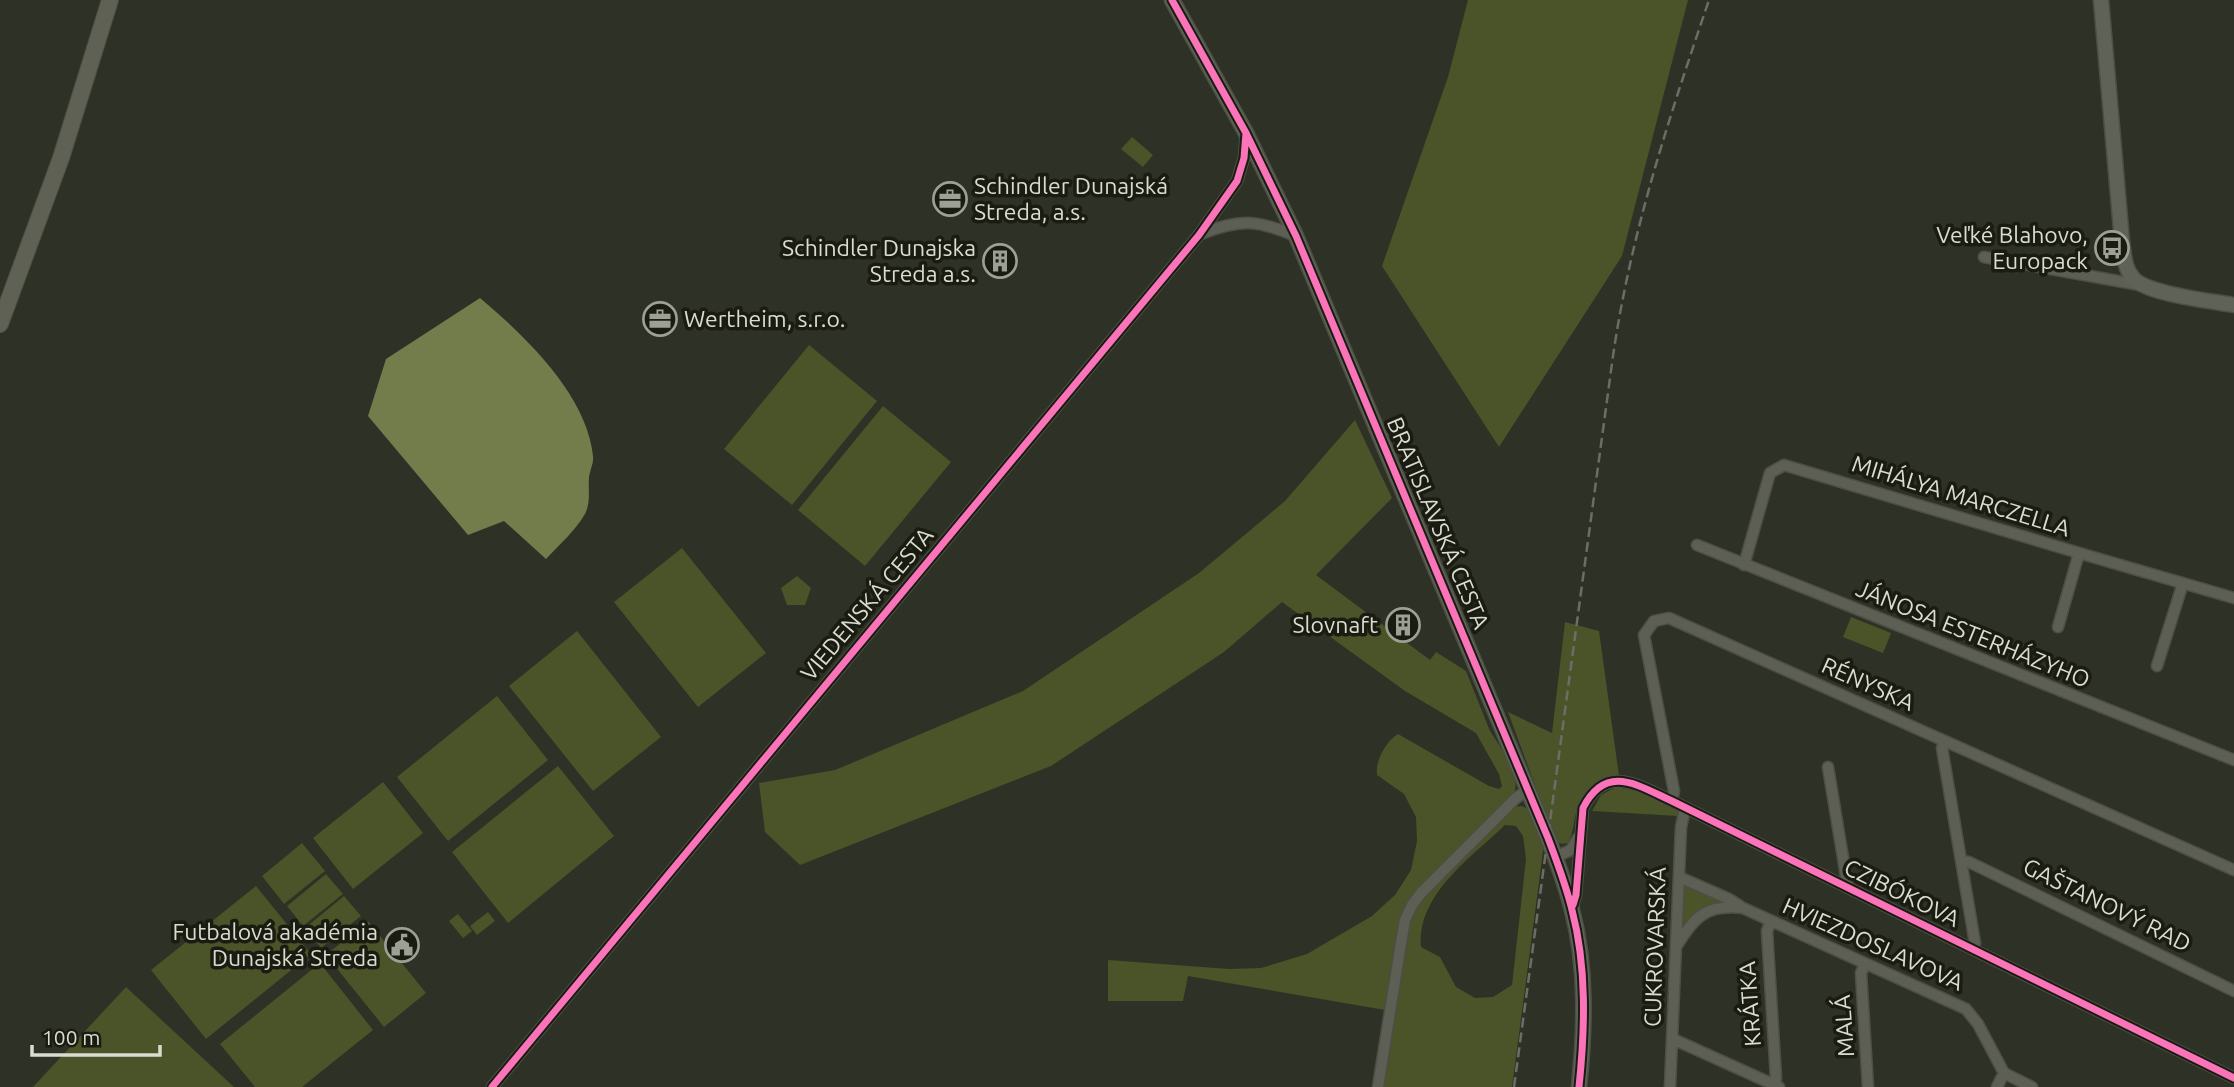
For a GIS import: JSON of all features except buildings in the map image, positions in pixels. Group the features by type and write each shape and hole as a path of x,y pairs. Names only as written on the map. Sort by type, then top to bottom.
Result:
{"main road":[{"path":"0,324 61,158 110,0"}],"street":[{"name":"BRATISLAVSKÁ CESTA","path":"1172,0 1246,133 1296,236 1555,857 1572,908 1581,971 1584,1016 1578,1087"},
{"path":"2101,0 2122,241 2128,272 2140,285"},
{"name":"VIEDENSKÁ CESTA","path":"492,1087 1199,235 1237,181 1244,158 1246,133"},
{"path":"1199,235 1225,224 1248,221 1262,223 1296,236"},
{"path":"1984,257 2234,305"},
{"name":"MIHÁLYA MARCZELLA","path":"1744,565 1770,473 1784,465 2234,598"},
{"name":"JÁNOSA ESTERHÁZYHO","path":"1697,545 2234,760"},
{"path":"2058,627 2079,554"},
{"path":"2157,666 2183,583"},
{"name":"RÉNYSKA","path":"1672,801 1674,791 1644,635 1654,621 1669,618 2234,870"},
{"path":"1945,743 1942,748 1975,943 1973,949"},
{"path":"1828,767 1848,888"},
{"name":"CZIBÓKOVA","path":"1572,908 1576,895 1581,817 1587,800 1601,786 1611,781 1624,780 1672,801 2234,1078"},
{"path":"1378,1087 1405,920 1412,905 1438,875 1516,798 1528,790"},
{"name":"CUKROVARSKÁ","path":"1670,1087 1681,827 1685,809"},
{"path":"1555,857 1572,850 1579,836"},
{"name":"GAŠTANOVÝ RAD","path":"1961,861 1969,862 2234,991"},
{"name":"HVIEZDOSLAVOVA","path":"1679,877 1966,1009 1978,1024 2004,1073"},
{"path":"1676,947 1684,932 1702,914 1725,906 1743,908"},
{"name":"KRÁTKA","path":"1771,921 1767,931 1777,1086"},
{"name":"MALÁ","path":"1866,964 1861,973 1868,1087"},
{"path":"1673,1039 1777,1086"},
{"path":"1997,1087 2004,1073 2032,1087"}],"shaded area":[{"path":"1468,0 1688,0 1622,256 1499,447 1382,266 1448,77"},
{"path":"1132,137 1153,155 1143,167 1121,149"},
{"path":"480,298 516,330 551,368 579,411 588,433 593,459 587,509 577,526 546,559 504,521 468,535 368,416 386,359"},
{"path":"809,345 877,401 792,505 724,449"},
{"path":"883,406 951,462 865,566 798,510"},
{"path":"1355,420 1392,498 1316,575 1430,660 1436,652 1466,671 1490,731 1505,754 1516,779 1515,793 1408,903 1385,1010 1188,976 1183,1001 1108,1001 1108,960 1229,969 1261,968 1307,954 1372,916 1395,895 1411,870 1417,841 1416,817 1404,794 1377,775 1382,752 1398,734 1489,786 1499,789 1502,786 1499,774 1476,733 1405,691 1282,602 1224,652 1051,766 800,865 765,832 759,783 835,770 1023,691 1199,573 1285,501"},
{"path":"682,548 766,653 698,707 614,602"},
{"path":"797,576 811,588 805,605 787,605 781,588"},
{"path":"1851,617 1891,633 1883,653 1843,637"},
{"path":"1565,622 1599,631 1619,776 1600,784 1588,793 1579,804 1568,843 1562,844 1556,842 1508,712 1552,733"},
{"path":"577,631 661,737 593,791 509,686"},
{"path":"497,696 548,760 448,841 397,777"},
{"path":"558,766 614,836 508,923 452,852"},
{"path":"383,782 423,833 353,889 313,838"},
{"path":"1616,787 1640,791 1675,809 1678,816 1592,811 1601,795"},
{"path":"1522,806 1530,810 1544,844 1512,1087 1382,1087 1405,937 1412,914 1425,895 1513,807","holes":["1505,825 1516,826 1523,836 1526,859 1512,985 1493,997 1475,998 1456,987 1440,957 1421,947 1422,928 1428,910 1449,878"]},
{"path":"302,843 325,871 284,904 262,876"},
{"path":"326,874 343,894 303,926 287,906"},
{"path":"256,886 311,954 206,1039 151,970"},
{"path":"1687,886 1726,902 1678,935 1682,888"},
{"path":"344,896 361,916 321,948 305,928"},
{"path":"488,912 495,921 477,935 470,926"},
{"path":"458,914 472,931 463,938 449,921"},
{"path":"368,921 426,993 384,1027 326,955"},
{"path":"320,963 373,1030 302,1087 255,1087 220,1044"},
{"path":"126,987 234,1087 33,1087"}],"railway":[{"path":"1514,1087 1621,310 1653,176 1709,0"}],"cycle path":[{"path":"1172,0 1246,133 1296,236 1555,856 1570,901 1580,954 1583,1043 1579,1087"},
{"path":"492,1087 1199,235 1237,181 1244,158 1246,133"},
{"path":"1573,905 1583,808 1592,794 1602,786 1612,782 1635,784 2234,1078"}],"place":[{"name":"Schindler Dunajská Streda, a.s.","path":"950,199"},
{"name":"Veľké Blahovo, Europack","path":"2112,248"},
{"name":"Schindler Dunajska Streda a.s.","path":"1000,261"},
{"name":"Wertheim, s.r.o.","path":"660,319"},
{"name":"Slovnaft","path":"1403,625"},
{"name":"Futbalová akadémia Dunajská Streda","path":"402,945"}]}
